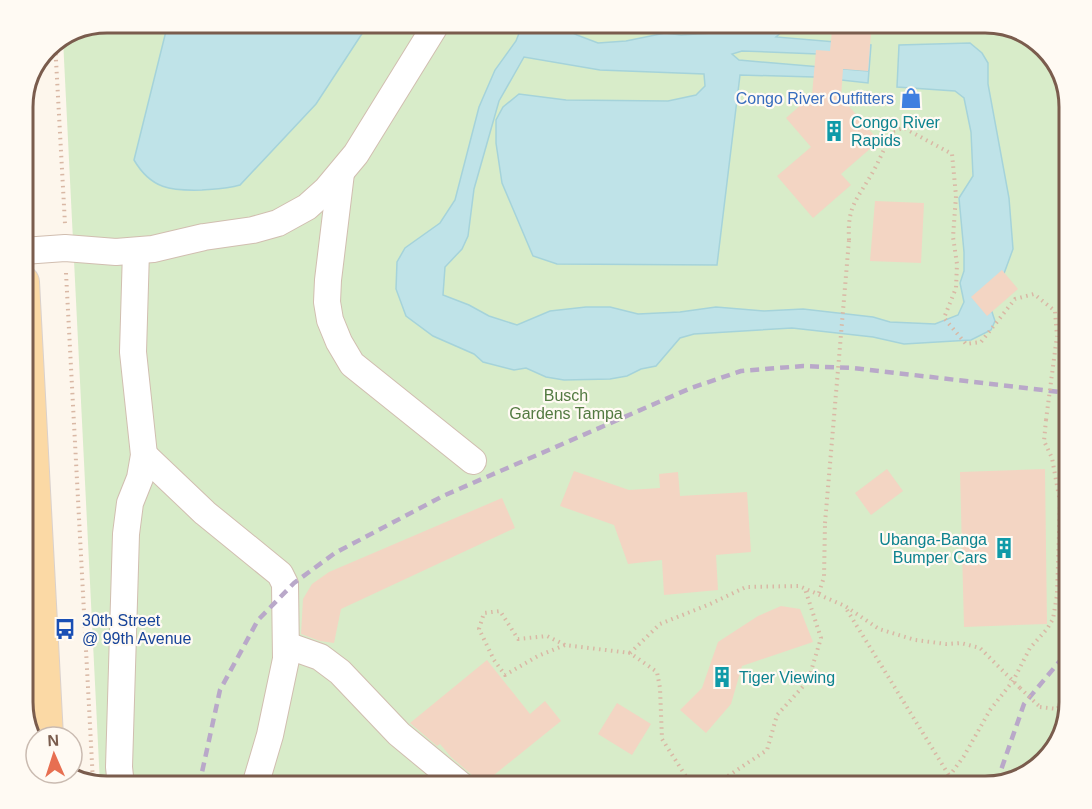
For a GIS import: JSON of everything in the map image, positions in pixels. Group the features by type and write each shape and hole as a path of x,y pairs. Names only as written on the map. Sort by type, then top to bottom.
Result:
{"main road":[{"path":"33,583 45,725"}],"lane":[{"path":"33,250 65,248 116,252 136,251 253,230 278,223 307,207 341,173 356,154 430,33"},
{"path":"341,173 327,302 330,320 339,342 352,364 473,461"},
{"path":"120,776 126,534 130,503 140,478 144,455 133,352 136,251"},
{"path":"144,455 205,513 280,574 285,584 286,659 270,735 258,776"},
{"path":"285,645 320,657 340,672 399,734 450,776"}],"path":[{"path":"56,54 93,774"},
{"path":"819,593 824,576 825,523 849,240 848,225 853,202 867,183 893,131 904,128 952,154 956,196 953,237 957,264 956,288 944,318 966,344 981,342 1015,299 1034,294 1054,311 1057,336 1044,441 1052,458 1059,496"},
{"path":"951,776 990,710 1013,681 1030,648 1053,619 1057,595 1059,533"},
{"path":"630,653 660,624 746,587 799,586 845,606 879,628 915,640 946,644 961,643 980,648 1040,707 1059,708"},
{"path":"728,776 768,750 777,715 808,681 821,638 804,588"},
{"path":"845,606 949,776"},
{"path":"566,645 538,656 506,675 494,660 479,629 484,613 500,611 518,639 548,636 566,645 630,653 657,672 660,688 662,739 686,776"}],"green space":[{"name":"Busch Gardens Tampa","path":"107,33 985,33 1018,41 1030,48 1044,62 1055,83 1059,107 1059,702 1058,716 1051,735 1044,747 1030,761 1009,772 985,776 100,775 63,47 83,37"}],"water":[{"path":"166,33 362,33 316,104 240,185 221,189 171,189 147,177 134,160"},
{"path":"519,33 573,33 598,43 626,41 665,33 681,35 781,33 776,37 871,45 868,83 814,77 740,75 717,265 557,264 533,256 502,183 496,143 496,120 503,107 519,94 566,100 668,101 696,95 705,86 704,74 600,70 524,57 499,101 474,189 468,236 462,249 445,267 443,295 489,316 517,325 550,311 586,307 610,307 638,314 716,307 764,311 803,309 873,317 890,322 935,324 958,315 964,302 960,283 964,271 964,252 959,198 973,176 971,132 964,98 955,91 897,87 899,45 970,43 982,53 988,63 988,84 1009,198 1013,249 991,309 995,321 991,330 971,340 904,344 873,337 792,328 694,334 680,338 656,366 610,379 564,380 546,377 526,368 514,370 483,362 474,354 433,336 406,316 396,289 397,262 405,248 440,223 455,200 479,107 495,70","holes":["742,51 843,55 868,71 739,60 732,54"]}],"building":[{"name":"Congo River Rapids","path":"832,33 871,33 868,71 843,69 841,97 879,141 841,174 851,185 813,218 777,176 811,147 786,118 812,95 816,50 830,51"},
{"path":"875,201 924,203 921,263 870,261"},
{"path":"1002,270 1018,289 987,316 971,297"},
{"path":"887,469 903,491 871,515 855,493"},
{"name":"Ubanga-Banga Bumper Cars","path":"1045,469 1047,624 964,627 960,472"},
{"path":"574,471 629,490 660,488 659,474 678,472 680,496 747,492 751,552 716,555 718,590 664,595 662,560 628,564 614,525 560,506"},
{"path":"502,498 515,528 341,609 334,643 301,634 303,599 312,584 329,572"},
{"name":"Tiger Viewing","path":"781,606 800,609 813,642 742,666 731,704 706,733 680,710 702,688 718,642 758,616"},
{"path":"487,660 530,714 545,701 561,721 495,776 473,776 440,744 437,746 410,723"},
{"path":"617,703 651,724 632,755 598,734"}],"railway":[{"path":"201,776 220,690 258,620 294,583 335,553 443,496 691,388 741,371 803,366 853,368 1059,392"},
{"path":"1001,775 1024,704 1059,662"}],"place":[{"name":"Congo River Outfitters","path":"911,98"},
{"name":"Congo River Rapids","path":"834,131"},
{"name":"Ubanga-Banga Bumper Cars","path":"1004,548"},
{"name":"30th Street @ 99th Avenue","path":"65,629"},
{"name":"Tiger Viewing","path":"722,677"}]}
